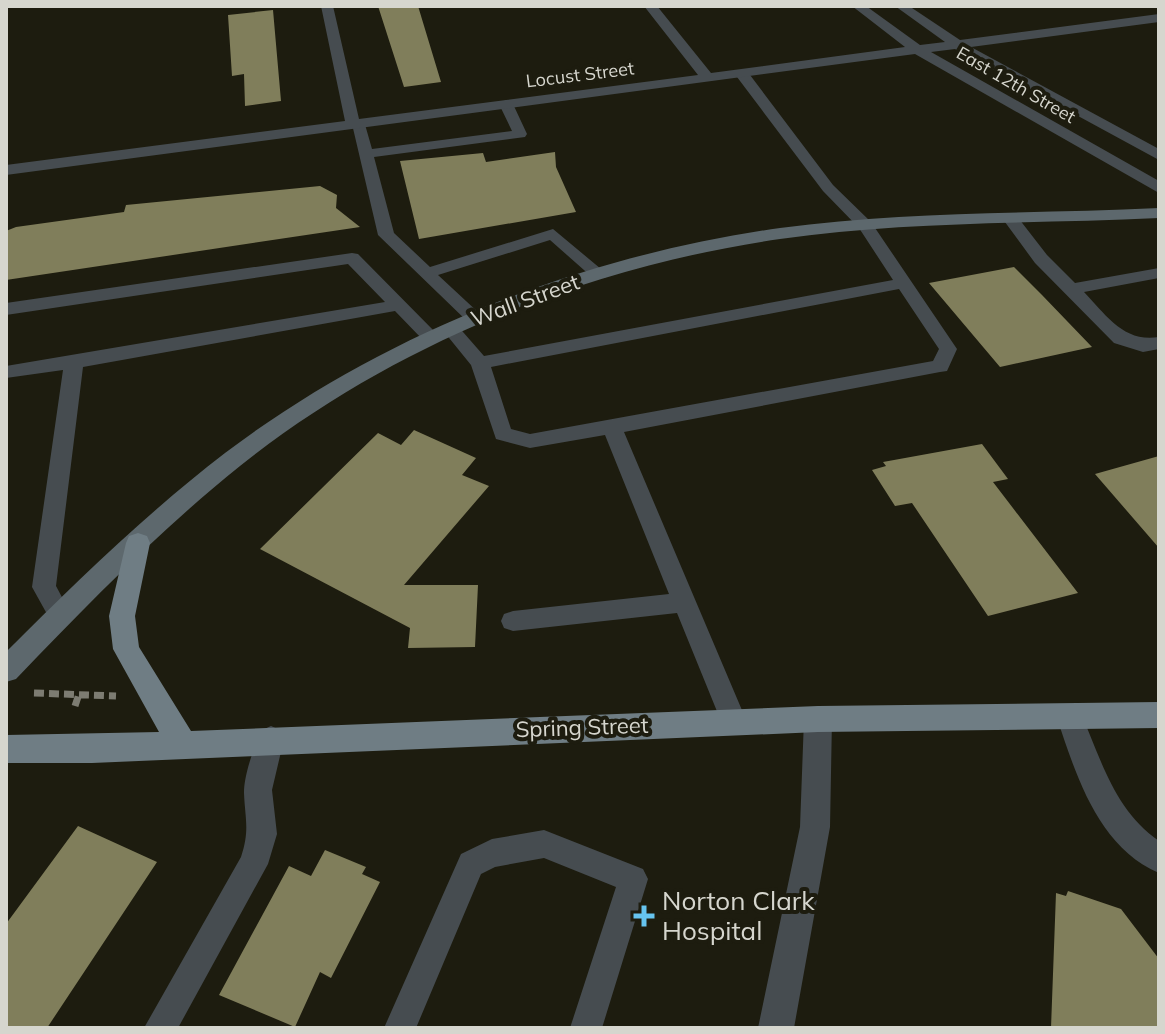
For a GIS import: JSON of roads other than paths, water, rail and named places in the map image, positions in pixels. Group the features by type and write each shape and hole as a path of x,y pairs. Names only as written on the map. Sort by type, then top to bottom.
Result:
{"main road":[{"path":"138,543 122,616 126,649 181,742"},
{"name":"Spring Street","path":"6,749 92,749 181,742 818,719 1159,715"}],"street":[{"path":"327,6 356,124"},
{"path":"650,6 708,78"},
{"name":"East 12th Street","path":"858,6 919,51 1159,188"},
{"name":"East 12th Street","path":"901,6 958,45 1159,155"},
{"name":"Locust Street","path":"6,170 1159,18"},
{"name":"Wall Street","path":"6,670 138,543 267,434 350,380 440,332 474,318 599,274 732,242 865,225 1159,213"},
{"path":"776,1028 815,827 818,719"}],"lane":[{"path":"6,309 352,258 399,305 480,363 503,434 530,441 940,366 948,349 905,283 865,225 828,188 742,74"},
{"path":"367,154 520,134 506,104"},
{"path":"356,124 367,154 386,235 474,318"},
{"path":"1010,218 1041,259 1120,339 1143,346 1159,343"},
{"path":"427,273 553,234 599,274"},
{"path":"1071,289 1159,273"},
{"path":"480,363 905,283"},
{"path":"6,372 399,305"},
{"path":"60,616 44,587 74,362"},
{"path":"612,427 734,722"},
{"path":"513,621 684,602"},
{"path":"1070,718 1093,784 1139,846 1159,858"},
{"path":"160,1028 253,864 263,834 258,790 271,739"},
{"path":"400,1028 471,864 492,853 544,844 633,879 586,1028"}],"place":[{"name":"Norton Clark Hospital","path":"644,916"}]}
